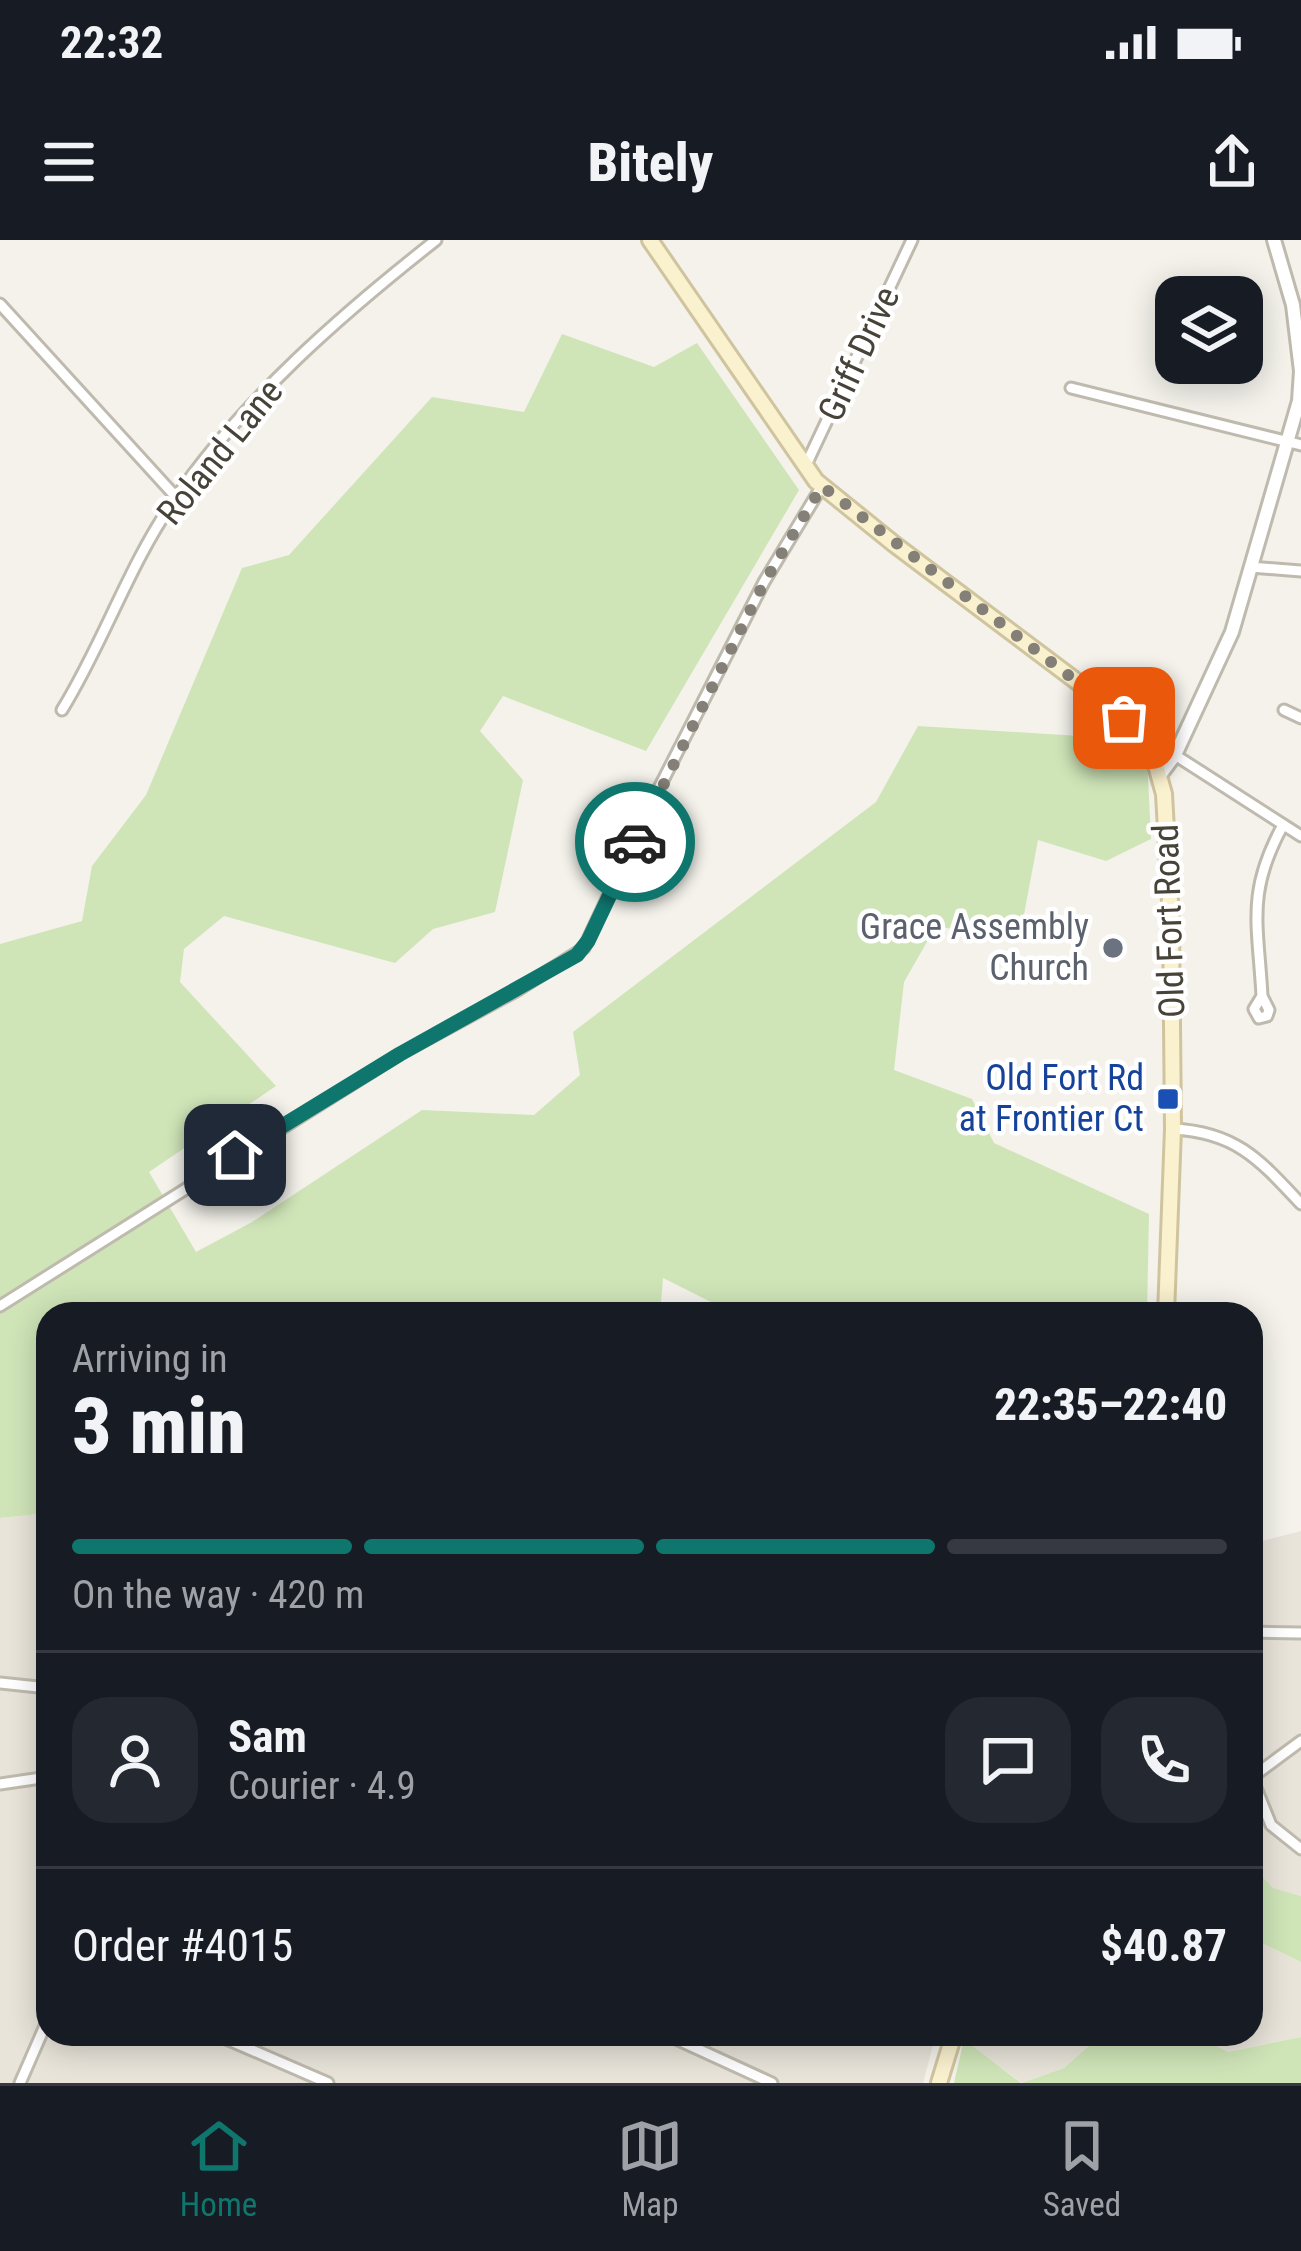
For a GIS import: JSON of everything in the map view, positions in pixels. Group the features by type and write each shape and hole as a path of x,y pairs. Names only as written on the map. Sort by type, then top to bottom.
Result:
{"main road":[{"name":"Old Fort Road","path":"650,240 822,486 1124,718 1148,744 1160,776 1171,920 1173,1129 1166,1302"},
{"path":"939,2083 950,2046"}],"street":[{"name":"Roland Lane","path":"62,710 176,497 244,414 296,362 436,240"},
{"name":"Griff Drive","path":"805,467 912,240"},
{"path":"1160,776 1175,755 1232,632 1294,444 1301,371 1293,304 1274,240"},
{"path":"0,304 176,497"},
{"path":"1071,388 1294,444"},
{"path":"0,1306 202,1175 584,948 764,583 822,486"},
{"path":"1250,567 1301,571"},
{"path":"1284,710 1301,718"},
{"path":"1175,755 1301,836"},
{"path":"1262,996 1257,887 1265,857 1283,825"},
{"path":"1173,1129 1204,1131 1230,1140 1258,1160 1301,1204"},
{"path":"1263,1632 1301,1633"},
{"path":"0,1683 36,1687"},
{"path":"1263,1769 1301,1741"},
{"path":"0,1784 36,1779"},
{"path":"1263,1806 1271,1825 1301,1849"},
{"path":"20,2083 36,2046"},
{"path":"243,2046 328,2083"},
{"path":"688,2046 755,2080 772,2083"}],"shaded area":[{"path":"36,1514 36,2046 933,2046 923,2083 0,2083 0,1518"},
{"path":"1301,1531 1301,1896 1273,1888 1263,1877 1263,1541"},
{"path":"1263,1944 1301,1962 1301,2037 1263,2045"},
{"path":"973,2046 1089,2046 1064,2068 1022,2083"},
{"path":"1217,2046 1257,2046 1228,2052"}],"green space":[{"path":"562,334 654,367 697,343 799,490 646,751 503,696 480,731 523,780 495,912 433,929 395,963 224,916 184,949 180,982 276,1086 149,1172 196,1252 252,1222 422,1110 534,1115 580,1075 573,1032 876,802 918,726 1111,738 1147,756 1151,839 1106,861 1038,840 1019,941 936,926 904,982 894,1070 972,1099 994,1143 1149,1214 1147,1302 711,1302 663,1278 661,1302 36,1302 36,1514 0,1518 0,944 82,921 92,866 146,795 242,568 289,555 432,397 524,412"},
{"path":"1263,1877 1273,1888 1301,1896 1301,1962 1263,1944"},
{"path":"1301,2037 1301,2083 1022,2083 1064,2068 1089,2046 1217,2046 1228,2052"},
{"path":"962,2046 973,2046 1021,2083 954,2083"}],"way so far":[{"path":"635,842 764,583 822,486 1124,718"}],"place":[{"name":"Grace Assembly Church","path":"1113,948"},
{"name":"Old Fort Rd at Frontier Ct","path":"1168,1099"}],"route":[{"path":"235,1155 400,1054 577,955 635,842"}]}
